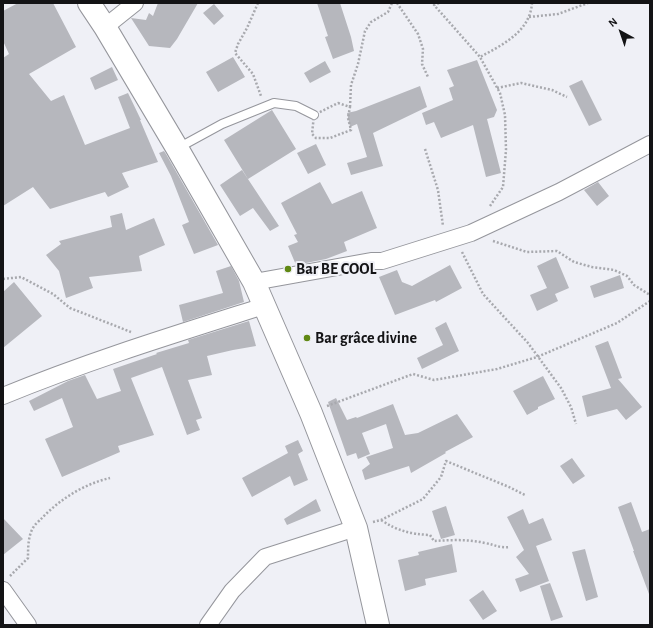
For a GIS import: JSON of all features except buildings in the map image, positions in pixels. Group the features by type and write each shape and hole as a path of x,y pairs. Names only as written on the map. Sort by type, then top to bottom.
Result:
{"main road":[{"path":"89,3 177,148 254,282 311,413 356,528 378,625"}],"street":[{"path":"104,27 135,3"},
{"path":"254,282 371,261 382,261 457,238 559,192 650,144"},
{"path":"3,396 54,375 152,341 264,306"},
{"path":"208,625 232,591 265,558 356,528"},
{"path":"6,584 28,625"}],"lane":[{"path":"177,148 222,124 274,103 296,106 314,115"}],"path":[{"path":"258,3 235,53 253,74 261,94 262,108"},
{"path":"350,107 338,103 314,115 312,134 316,138 330,138 351,130 348,118 350,107 351,85 360,58 365,31 371,22 388,12 392,3"},
{"path":"397,3 418,34 422,49 422,64 428,77"},
{"path":"438,3 434,5 480,57 500,93 505,116 506,150 504,179 503,187 487,210"},
{"path":"480,57 503,45 524,27 531,10 532,3"},
{"path":"528,17 558,14 588,3"},
{"path":"497,88 521,82 552,90 567,97"},
{"path":"425,149 438,190 442,212 457,238 462,254 484,294 528,344 561,388 571,408 576,424"},
{"path":"457,238 527,252 557,251 574,262 592,267 614,270 628,276 634,285 650,295"},
{"path":"3,279 21,277 53,294 70,308 152,341"},
{"path":"311,413 413,374 434,380 497,369 537,357 617,323 650,301"},
{"path":"356,528 381,520 423,499 441,476 446,461 510,487 525,495"},
{"path":"6,584 28,558 28,544 32,528 62,500 98,481 110,478"},
{"path":"381,520 396,529 418,535 430,535 434,541 461,540 485,543 500,548 510,547"}],"place":[{"name":"Bar BE COOL","path":"288,269"},
{"name":"Bar grâce divine","path":"307,338"}]}
